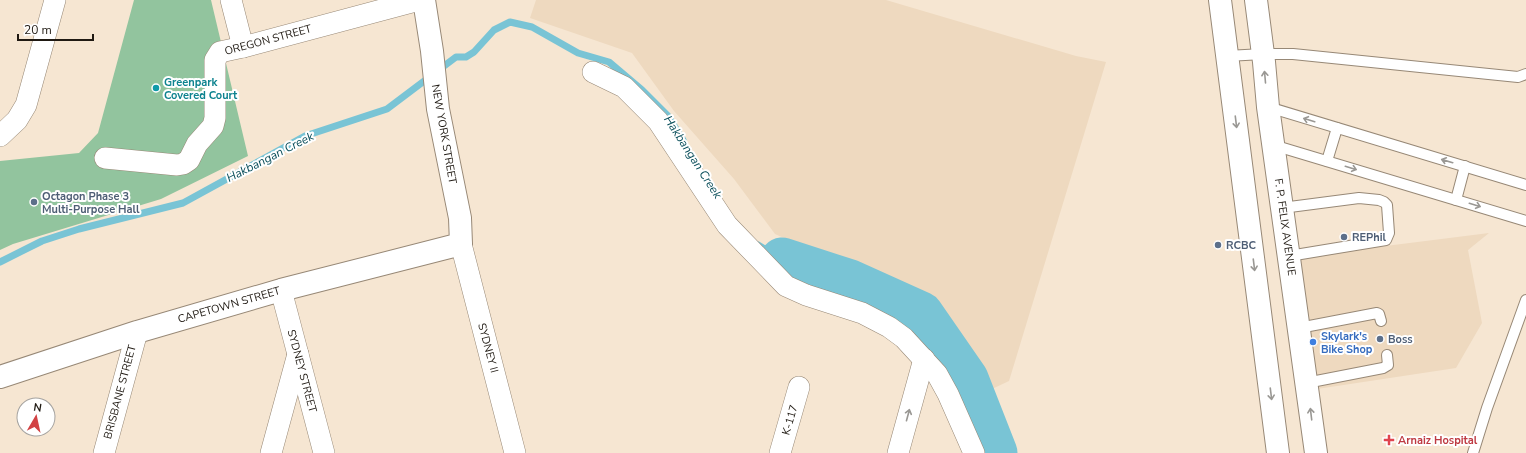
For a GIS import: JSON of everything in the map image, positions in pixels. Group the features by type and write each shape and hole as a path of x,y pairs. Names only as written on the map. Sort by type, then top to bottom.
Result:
{"main road":[{"name":"NEW YORK STREET","path":"424,0 432,51 438,109 460,218 461,244"},
{"path":"1220,0 1278,453"},
{"name":"F. P. FELIX AVENUE","path":"1256,0 1273,145 1316,453"},
{"name":"CAPETOWN STREET","path":"0,377 137,332 281,290 461,244"}],"street":[{"path":"0,136 17,120 26,105 55,0"},
{"path":"231,0 243,47"},
{"name":"OREGON STREET","path":"105,158 177,165 183,164 189,160 197,144 213,126 215,118 215,60 220,52 420,0"},
{"path":"594,72 624,87 658,121 727,225 786,286 806,296 862,313 889,327 904,338 937,374 948,394 974,453"},
{"name":"SYDNEY II","path":"461,244 516,453"},
{"name":"SYDNEY STREET","path":"281,290 324,453"},
{"name":"BRISBANE STREET","path":"104,453 137,332"},
{"path":"271,453 298,353"},
{"path":"898,453 924,359"},
{"name":"K-117","path":"780,453 799,387"}],"lane":[{"path":"1227,56 1293,54 1518,77 1526,74"},
{"path":"1268,107 1526,185"},
{"path":"1326,161 1337,128"},
{"path":"1273,145 1526,221"},
{"path":"1456,200 1465,166"},
{"path":"1282,208 1359,198 1379,200 1387,205 1389,233 1386,240 1289,256"},
{"path":"1473,453 1487,408 1526,300"},
{"path":"1299,328 1377,313 1379,314 1381,321"},
{"path":"1306,383 1383,368 1388,365 1387,355"}],"shaded area":[{"path":"536,0 886,0 1076,56 1106,62 1009,381 975,397 982,384 931,305 775,234 734,179 674,111 632,53 530,18"},
{"path":"1489,233 1468,250 1482,323 1456,368 1317,389 1298,257"}],"green space":[{"path":"134,0 211,0 248,156 161,199 13,244 0,250 0,161 79,153 98,133"}],"waterway":[{"name":"Hakbangan Creek","path":"0,262 42,241 79,229 183,203 305,136 387,109 456,57 466,57 474,52 494,30 510,22 532,27 578,53 609,62 642,90 668,116 683,140"},
{"name":"Hakbangan Creek","path":"758,245 782,260"},
{"name":"Hakbangan Creek","path":"782,260 850,282 921,314 966,379 995,453"}],"place":[{"name":"Greenpark Covered Court","path":"156,88"},
{"name":"Octagon Phase 3 Multi-Purpose Hall","path":"34,202"},
{"name":"REPhil","path":"1344,237"},
{"name":"RCBC","path":"1218,245"},
{"name":"Boss","path":"1380,339"},
{"name":"Skylark's Bike Shop","path":"1313,342"},
{"name":"Arnaiz Hospital","path":"1389,440"}]}
